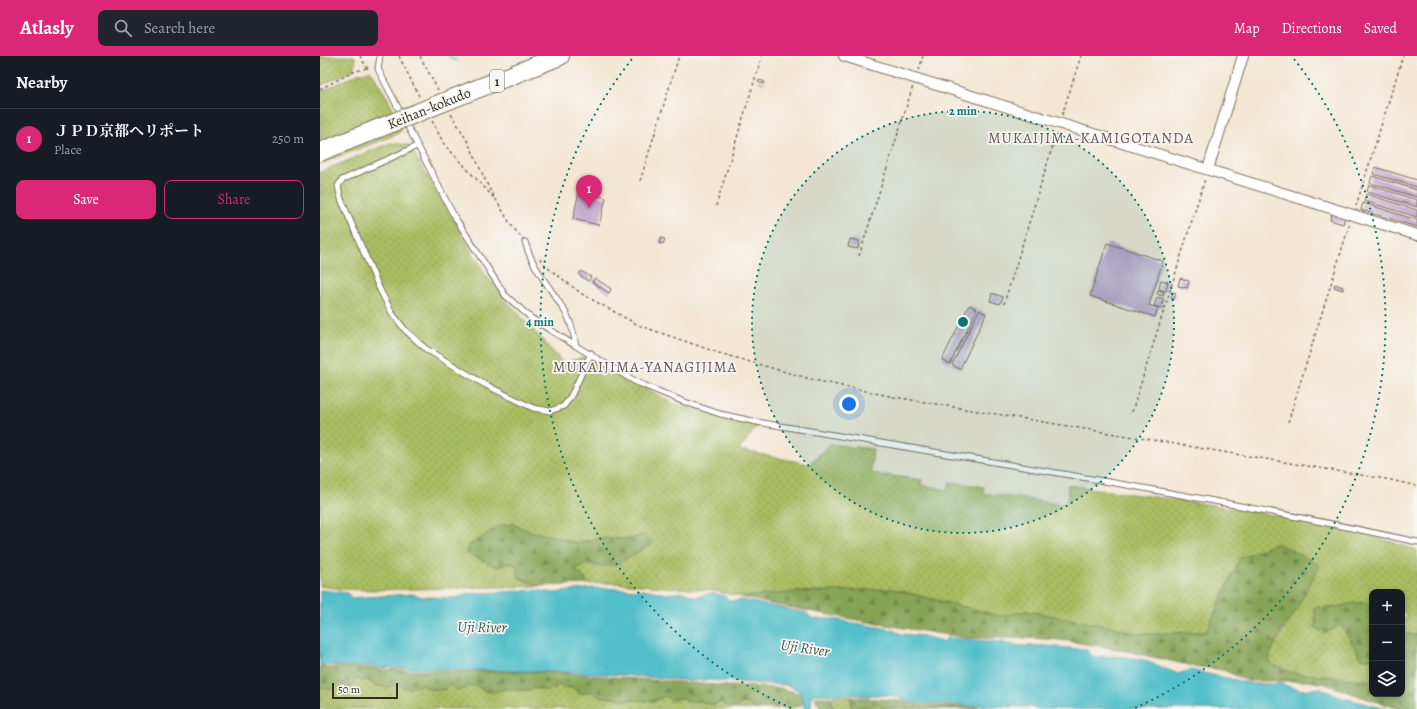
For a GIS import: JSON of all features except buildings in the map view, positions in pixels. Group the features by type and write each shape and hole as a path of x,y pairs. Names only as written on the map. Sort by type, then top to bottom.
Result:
{"highway":[{"name":"Keihan-kokudo","path":"320,152 433,102 530,56"},
{"name":"Keihan-kokudo","path":"320,139 433,102 560,56"}],"street":[{"path":"844,56 1417,235"},
{"path":"1208,170 1243,56"}],"lane":[{"path":"380,56 378,69 417,146 454,216 505,295 531,318 576,346 591,353 636,382 682,402 720,414 1322,521 1417,542"},
{"path":"417,146 342,180 338,186 341,199 380,290 392,313 405,330 426,349 484,384 533,408 550,412 564,406 572,394 591,353"},
{"path":"524,242 527,252 534,264 565,311 573,331 576,346"}],"path":[{"path":"360,56 367,68"},
{"path":"399,56 433,102 468,142 489,188 511,225 524,242"},
{"path":"420,56 444,144 497,202"},
{"path":"640,181 679,56"},
{"path":"716,206 762,56"},
{"path":"859,256 923,56"},
{"path":"1004,304 1081,56"},
{"path":"1288,422 1403,56"},
{"path":"320,89 353,72 367,68 378,69"},
{"path":"1132,412 1208,170"},
{"path":"539,258 548,268 582,294 638,325 719,353 814,380 894,397 1391,480 1417,486"}],"green space":[{"path":"320,56 354,56 356,59 353,70 320,86"},
{"path":"371,71 388,99 402,130 397,134 320,164 320,92 358,74"},
{"path":"390,143 409,145 486,275 507,301 564,364 582,357 594,360 675,404 758,425 739,450 809,464 830,444 873,449 871,473 922,480 921,485 948,490 950,482 984,487 983,493 1067,505 1068,485 1244,510 1375,537 1417,550 1417,635 1408,634 1405,636 1405,618 1407,615 1405,614 1405,589 1369,589 1369,603 1355,603 1332,608 1314,607 1341,625 1362,659 1369,659 1369,681 1292,673 1269,663 1270,653 1297,609 1240,558 1206,632 1138,634 1113,627 1027,611 1000,616 892,589 797,592 742,597 716,591 614,583 587,584 585,579 574,569 588,563 599,566 635,553 652,543 643,535 629,539 599,538 576,543 533,532 512,524 499,526 486,535 496,567 509,563 518,566 519,578 540,586 375,590 341,589 320,586 320,172"},
{"path":"512,524 533,532 576,543 599,538 629,539 643,535 653,543 616,565 599,566 588,563 574,569 585,579 587,584 540,586 519,578 517,566 509,563 496,567 467,553 469,545 499,526"},
{"path":"1277,543 1320,565 1297,608 1276,641 1270,655 1269,663 1292,673 1369,681 1369,697 1405,697 1405,636 1408,634 1417,635 1417,709 1397,708 1326,684 1308,681 1248,681 1223,670 1193,666 1117,649 1061,640 1029,638 967,638 879,624 742,597 797,592 892,589 1000,616 1027,611 1113,627 1138,634 1206,632 1240,558"},
{"path":"1355,603 1369,603 1369,659 1362,659 1341,625 1326,633 1316,628 1314,607 1332,608"},
{"path":"320,666 328,668 336,667 423,671 545,672 728,686 780,688 801,694 803,700 801,706 797,707 782,708 770,705 755,709 746,703 732,707 721,702 714,705 701,701 687,702 682,698 670,700 665,695 655,701 627,700 597,696 592,691 580,694 572,687 562,688 556,682 555,685 557,686 555,689 552,688 548,691 538,688 531,690 509,690 503,688 503,690 492,692 483,690 476,685 469,686 462,690 457,690 449,684 445,690 429,689 422,684 410,688 404,688 398,685 388,687 377,686 367,680 362,681 355,678 354,686 350,688 343,685 341,682 337,687 326,689 320,687"},
{"path":"355,678 362,681 367,680 377,686 388,687 398,685 407,688 422,684 429,689 447,687 449,683 462,690 472,686 487,692 503,687 519,691 538,688 543,690 554,685 556,682 568,688 572,687 580,694 592,691 597,696 627,700 655,701 665,695 670,700 682,698 687,702 701,701 714,705 721,702 737,707 745,703 752,707 770,705 778,709 320,709 320,687 330,689 341,682"},
{"path":"815,697 831,697 832,709 822,709"},
{"path":"831,697 850,697 853,709 832,709"},
{"path":"850,697 905,701 918,706 978,707 976,709 884,709 878,704 853,709"},
{"path":"878,704 884,709 853,709"}],"water":[{"name":"Uji River","path":"592,588 649,590 667,594 682,592 696,597 713,593 724,596 730,601 742,600 806,613 813,619 834,619 893,630 901,634 923,636 944,642 947,638 1002,642 1018,646 1086,649 1091,656 1114,656 1141,659 1178,674 1190,670 1253,684 1280,684 1301,690 1320,688 1339,697 1387,709 1035,709 1032,707 917,704 886,695 863,696 812,694 811,709 804,709 802,696 800,693 794,688 785,685 706,680 692,681 559,672 320,665 320,590 347,593 352,598 412,594 423,597 458,598 466,594 535,590 555,593"}],"waterway":[{"path":"449,56 455,60"}],"place":[{"name":"ＪＰＤ京都ヘリポート","path":"589,208"}],"district":[{"name":"MUKAIJIMA-KAMIGOTANDA","path":"1091,138"},
{"name":"MUKAIJIMA-YANAGIJIMA","path":"645,367"}]}
